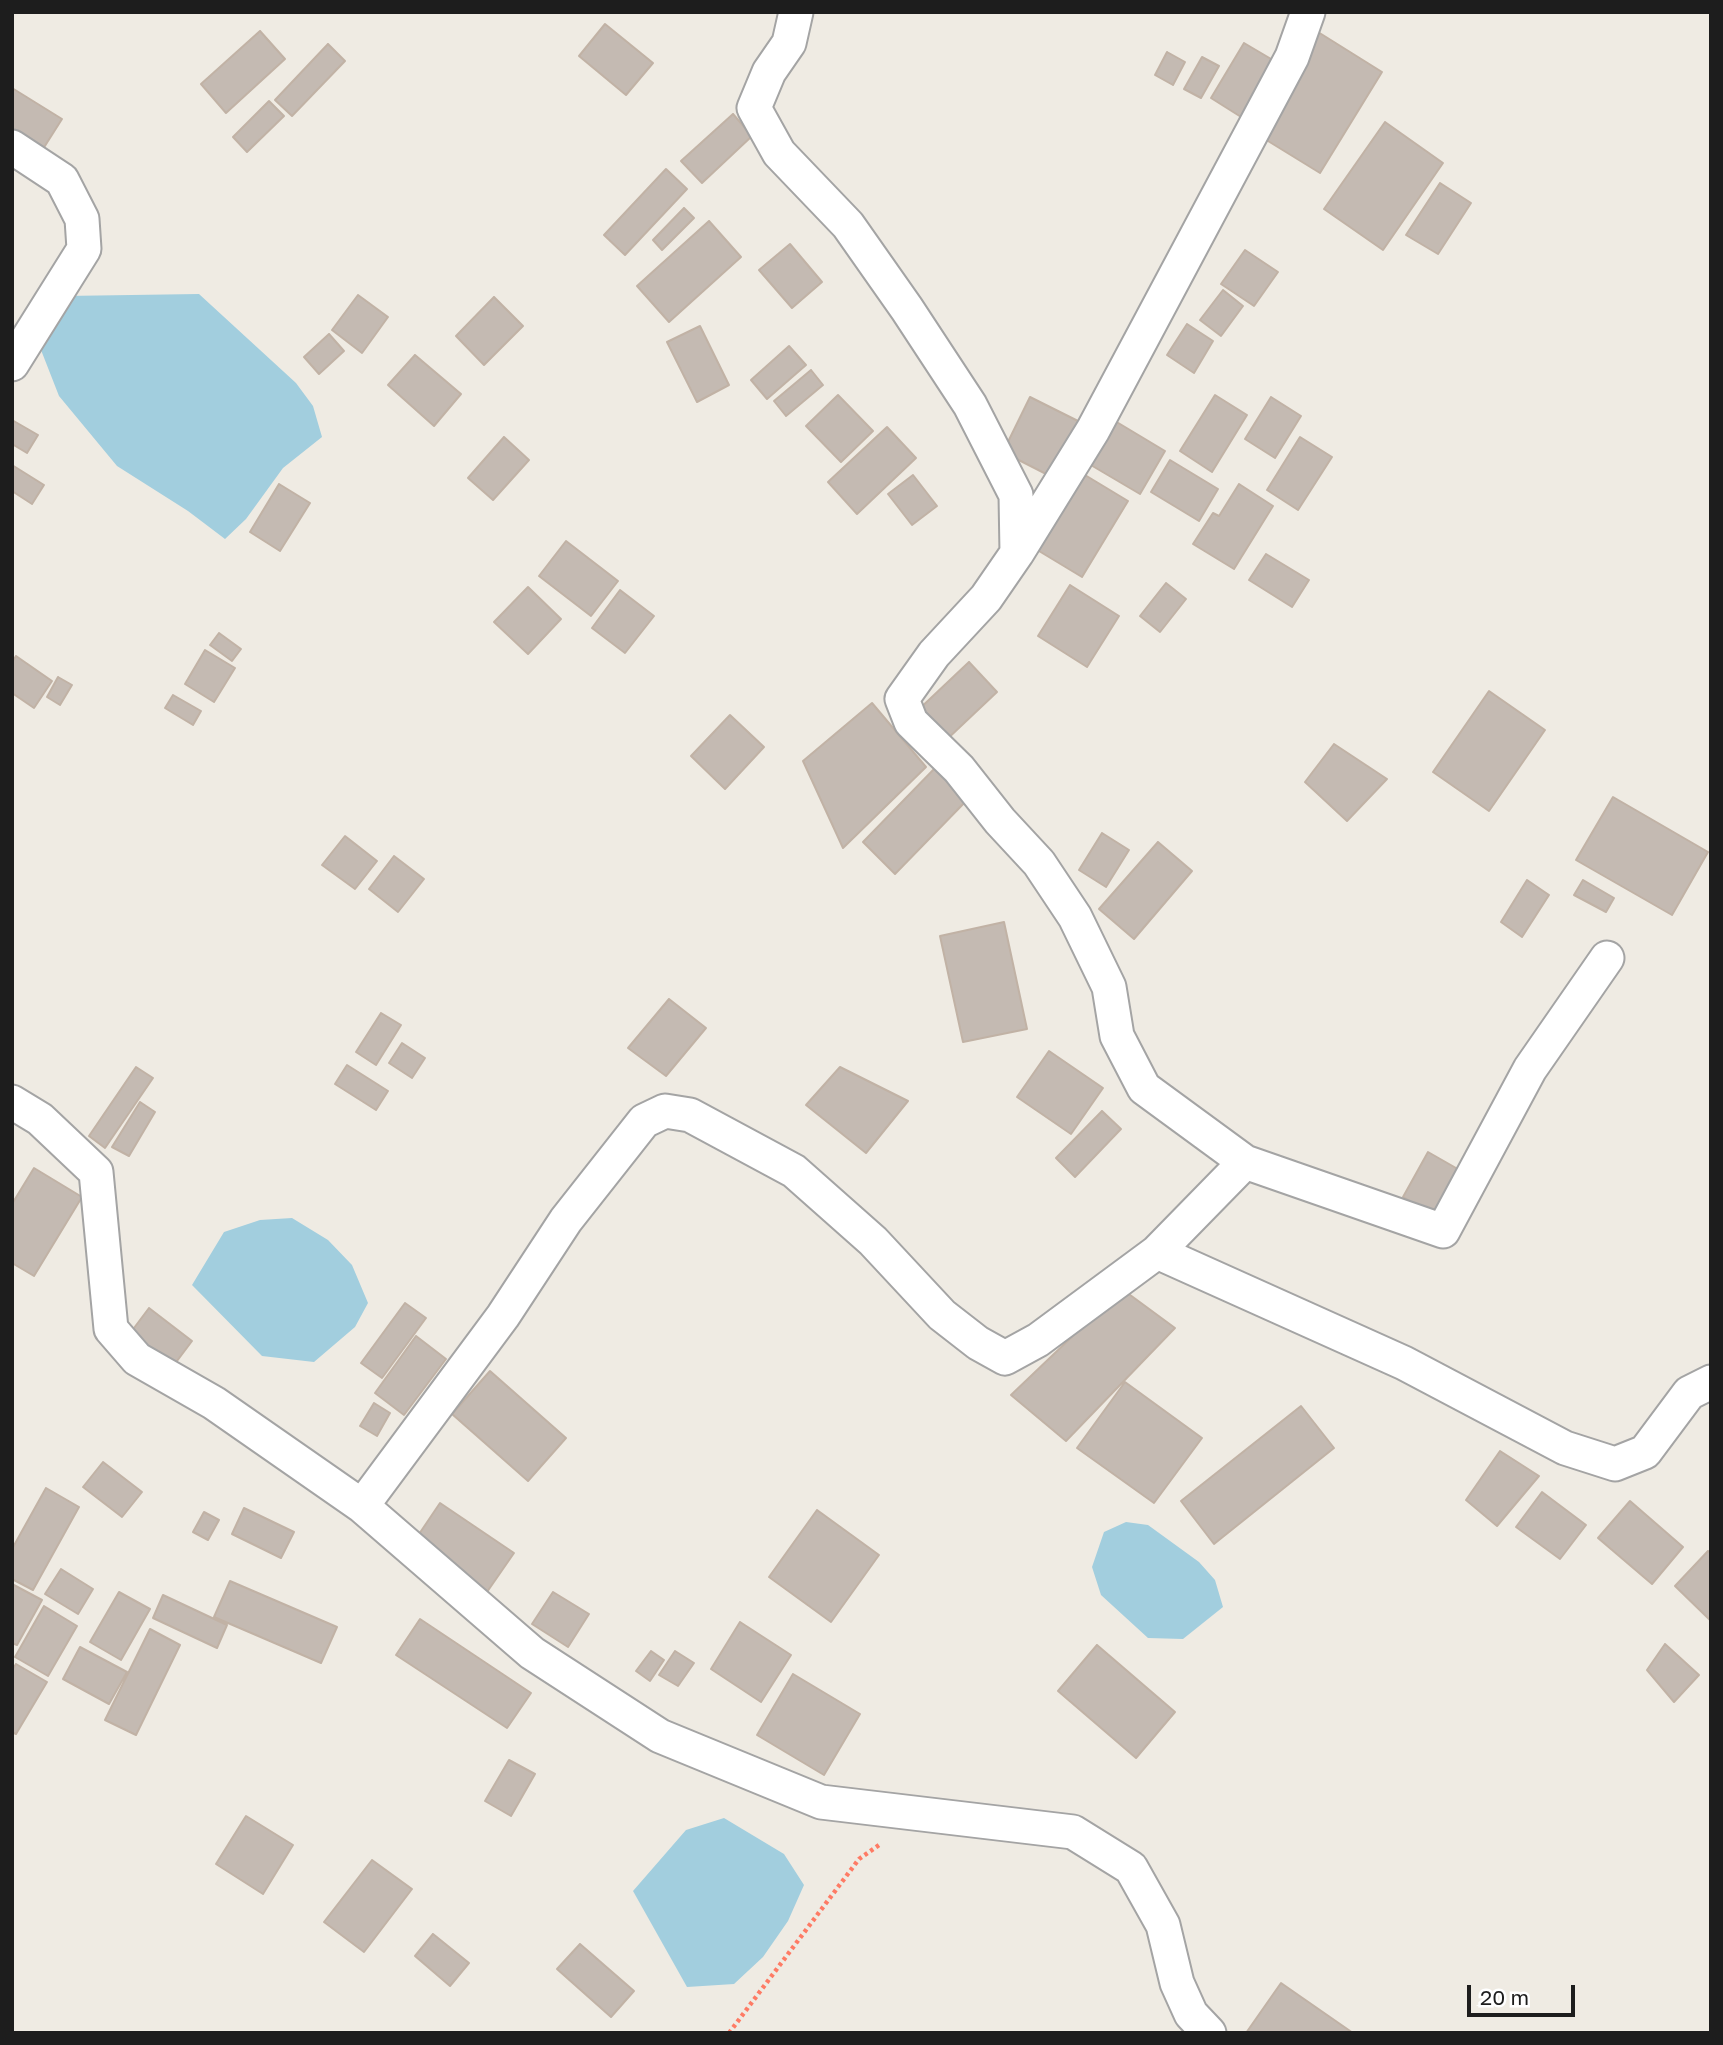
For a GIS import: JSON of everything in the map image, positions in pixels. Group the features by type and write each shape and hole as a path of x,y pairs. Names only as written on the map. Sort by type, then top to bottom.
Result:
{"street":[{"path":"796,12 789,43 769,72 754,108 779,153 848,225 971,405 1016,495 1017,553"},
{"path":"1308,12 1292,57 1093,430 986,598 934,654 902,699 911,722 960,769 1000,821 1039,863 1075,917 1109,987 1117,1036 1144,1088 1245,1162 1443,1231 1530,1069 1608,958"},
{"path":"12,147 62,180 82,219 84,249 12,364"},
{"path":"12,1102 40,1119 96,1172 111,1329 138,1359 214,1403 362,1506 533,1653 660,1737 821,1802 1073,1832 1131,1868 1163,1925 1177,1983 1186,2004 1191,2014 1209,2033"},
{"path":"362,1506 503,1315 566,1220 644,1121 665,1111 690,1115 794,1171 873,1241 942,1315 978,1343 1005,1358 1038,1340 1157,1252 1245,1162"},
{"path":"1157,1252 1404,1363 1565,1448 1615,1464 1645,1452 1689,1393 1711,1382"}],"path":[{"path":"729,2033 859,1859 922,1814"}],"water":[{"path":"199,294 296,383 313,406 322,437 283,468 246,519 225,539 188,511 117,466 59,396 41,350 64,296"},
{"path":"292,1218 328,1240 352,1265 368,1303 355,1327 314,1362 262,1356 192,1285 224,1232 260,1220"},
{"path":"1126,1522 1148,1525 1199,1562 1215,1580 1223,1607 1183,1639 1148,1638 1101,1595 1092,1567 1104,1532"},
{"path":"724,1818 784,1854 804,1885 788,1921 763,1957 734,1984 687,1987 633,1891 686,1830"}],"building":[{"path":"605,24 653,63 626,95 579,56"},
{"path":"260,31 285,59 226,113 201,84"},
{"path":"1318,32 1382,72 1320,173 1255,133"},
{"path":"1244,43 1283,66 1249,122 1211,98"},
{"path":"328,44 345,61 292,116 275,100"},
{"path":"1167,52 1185,62 1173,85 1155,75"},
{"path":"1202,57 1219,66 1201,98 1184,89"},
{"path":"12,88 62,119 43,149 12,130"},
{"path":"269,101 284,116 247,152 233,137"},
{"path":"733,114 752,136 702,183 681,161"},
{"path":"1385,122 1443,163 1383,250 1324,209"},
{"path":"666,169 687,189 625,255 604,235"},
{"path":"1440,183 1471,203 1438,254 1406,235"},
{"path":"684,208 694,218 662,250 653,240"},
{"path":"709,221 741,257 669,322 637,286"},
{"path":"790,244 822,282 792,308 759,270"},
{"path":"1245,250 1278,272 1254,306 1221,284"},
{"path":"1223,290 1243,306 1221,336 1200,320"},
{"path":"358,295 388,317 362,353 332,330"},
{"path":"494,297 523,326 484,365 456,336"},
{"path":"1187,324 1213,341 1194,373 1167,355"},
{"path":"700,326 729,385 697,402 667,342"},
{"path":"329,334 344,351 319,374 304,357"},
{"path":"789,346 806,365 767,399 751,380"},
{"path":"415,355 461,394 434,426 388,385"},
{"path":"811,370 823,385 786,416 774,401"},
{"path":"838,395 873,431 841,462 806,426"},
{"path":"1215,395 1247,415 1212,472 1180,451"},
{"path":"1030,397 1082,423 1054,478 1003,452"},
{"path":"1271,397 1301,416 1275,458 1245,439"},
{"path":"1110,418 1165,451 1140,494 1084,461"},
{"path":"12,420 38,435 27,453 12,444"},
{"path":"887,427 916,458 857,514 828,482"},
{"path":"504,437 529,460 493,500 468,478"},
{"path":"1300,437 1332,457 1298,510 1267,490"},
{"path":"1170,460 1218,489 1199,521 1151,492"},
{"path":"12,465 44,485 32,504 12,491"},
{"path":"1080,472 1128,501 1082,577 1034,548"},
{"path":"913,475 937,506 912,525 888,494"},
{"path":"279,484 310,503 280,551 250,532"},
{"path":"1239,484 1273,506 1234,569 1193,544 1213,513 1219,516"},
{"path":"566,541 618,581 591,616 539,576"},
{"path":"1266,554 1309,580 1292,607 1249,580"},
{"path":"1166,583 1186,599 1160,632 1140,616"},
{"path":"1070,585 1119,616 1087,667 1038,636"},
{"path":"528,587 561,619 528,654 494,622"},
{"path":"620,590 654,616 625,653 592,628"},
{"path":"219,633 241,649 232,661 210,645"},
{"path":"205,650 235,668 214,702 185,684"},
{"path":"16,656 52,681 34,708 12,693 12,662"},
{"path":"969,662 997,692 943,743 915,713"},
{"path":"58,677 72,685 60,705 47,697"},
{"path":"1489,691 1545,730 1489,811 1433,772"},
{"path":"173,695 201,711 193,725 165,708"},
{"path":"872,703 926,767 843,848 803,761"},
{"path":"730,715 764,747 725,789 691,756"},
{"path":"1334,744 1387,779 1347,821 1305,782"},
{"path":"937,766 970,797 895,874 863,842"},
{"path":"1613,797 1708,852 1672,915 1576,860"},
{"path":"1102,833 1129,850 1106,887 1079,870"},
{"path":"345,836 377,861 355,889 322,865"},
{"path":"1158,842 1192,871 1134,939 1099,909"},
{"path":"394,856 424,879 398,912 369,889"},
{"path":"1527,880 1549,895 1522,937 1501,922"},
{"path":"1583,880 1614,898 1606,912 1574,895"},
{"path":"1004,922 1027,1029 963,1042 940,936"},
{"path":"669,999 706,1028 666,1076 628,1048"},
{"path":"381,1013 401,1025 376,1065 356,1052"},
{"path":"402,1043 425,1058 412,1078 389,1063"},
{"path":"1049,1051 1103,1088 1071,1134 1017,1097"},
{"path":"347,1065 388,1091 376,1110 335,1084"},
{"path":"136,1067 153,1078 105,1148 89,1136"},
{"path":"840,1067 908,1101 866,1153 806,1105"},
{"path":"140,1102 155,1112 129,1156 112,1147"},
{"path":"1102,1111 1121,1129 1075,1177 1056,1158"},
{"path":"1428,1152 1463,1172 1437,1217 1403,1197"},
{"path":"34,1168 82,1197 34,1276 12,1263 12,1204"},
{"path":"1122,1289 1175,1328 1066,1441 1011,1395"},
{"path":"405,1303 426,1318 382,1378 361,1363"},
{"path":"149,1308 192,1341 171,1369 128,1336"},
{"path":"416,1336 446,1359 404,1415 375,1393"},
{"path":"490,1371 566,1438 528,1481 452,1414"},
{"path":"1125,1382 1202,1438 1154,1503 1077,1448"},
{"path":"374,1403 390,1413 377,1436 360,1426"},
{"path":"1301,1406 1334,1448 1214,1544 1181,1501"},
{"path":"1500,1451 1539,1476 1497,1526 1466,1500"},
{"path":"103,1462 142,1492 122,1517 83,1487"},
{"path":"46,1488 79,1507 33,1590 12,1579 12,1549"},
{"path":"1542,1492 1586,1525 1560,1559 1516,1527"},
{"path":"1630,1501 1683,1547 1652,1584 1598,1538"},
{"path":"440,1503 514,1553 487,1592 413,1543"},
{"path":"244,1508 294,1532 281,1558 232,1534"},
{"path":"817,1510 879,1555 831,1622 769,1577"},
{"path":"204,1512 219,1520 208,1540 193,1532"},
{"path":"1708,1551 1711,1553 1711,1621 1675,1586"},
{"path":"61,1569 93,1589 78,1614 45,1594"},
{"path":"230,1581 337,1627 321,1663 214,1617"},
{"path":"12,1584 42,1600 17,1645 12,1643"},
{"path":"119,1592 150,1609 121,1660 90,1642"},
{"path":"553,1592 589,1614 568,1647 532,1624"},
{"path":"163,1595 227,1625 217,1648 153,1618"},
{"path":"44,1606 77,1626 48,1676 15,1657"},
{"path":"420,1619 531,1693 507,1728 396,1655"},
{"path":"740,1622 791,1655 761,1702 711,1669"},
{"path":"150,1629 180,1645 136,1735 105,1720"},
{"path":"1665,1644 1699,1675 1674,1702 1647,1670"},
{"path":"1097,1645 1175,1712 1136,1758 1058,1691"},
{"path":"80,1647 127,1672 109,1704 63,1679"},
{"path":"651,1651 664,1660 650,1681 636,1671"},
{"path":"675,1651 694,1663 678,1686 659,1675"},
{"path":"16,1664 47,1682 16,1734 12,1732 12,1670"},
{"path":"793,1674 860,1714 824,1775 757,1735"},
{"path":"509,1760 535,1774 511,1816 485,1801"},
{"path":"246,1816 293,1845 263,1894 216,1864"},
{"path":"372,1860 412,1889 364,1952 324,1922"},
{"path":"433,1934 469,1963 450,1986 415,1956"},
{"path":"580,1944 634,1991 611,2017 557,1969"},
{"path":"1281,1983 1353,2033 1246,2033"}]}
